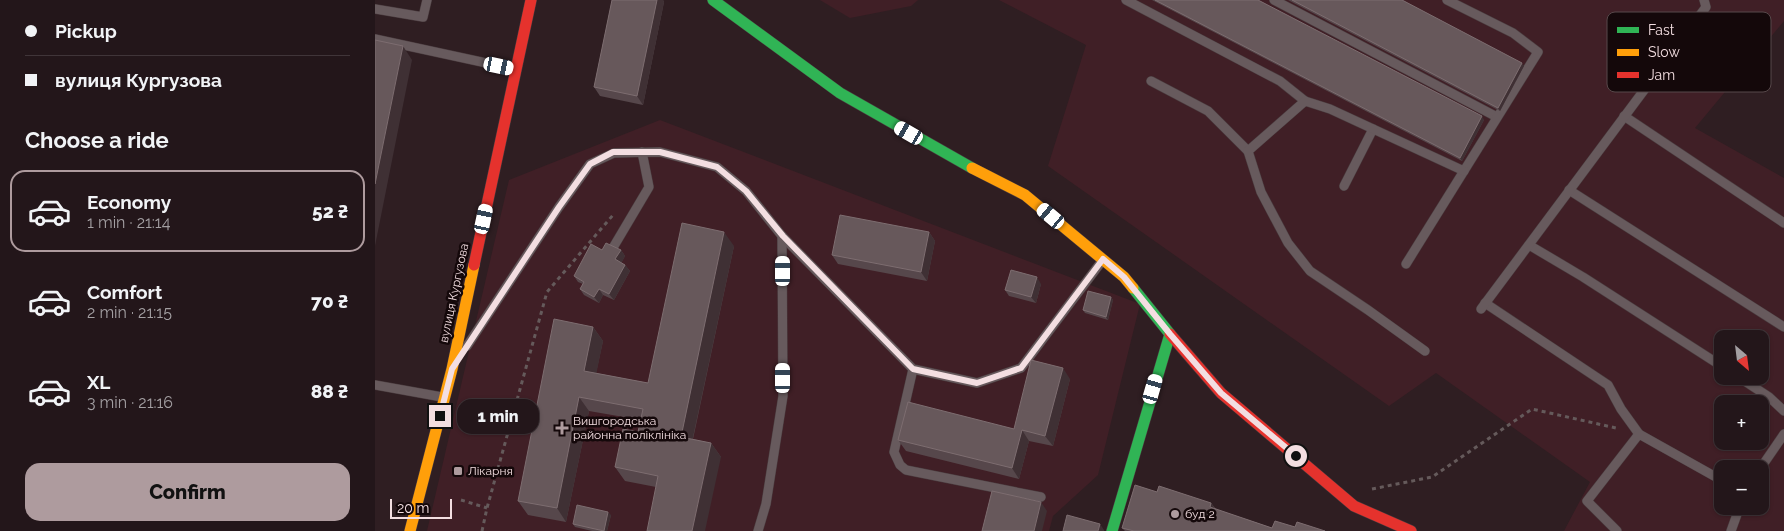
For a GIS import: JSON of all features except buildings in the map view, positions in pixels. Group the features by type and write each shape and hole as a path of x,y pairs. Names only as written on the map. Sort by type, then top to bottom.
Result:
{"street":[{"name":"вулиця Кургузова","path":"410,531 452,369 531,0"},
{"path":"713,0 840,93 979,172 1025,195 1124,277 1221,393 1354,506 1411,531"},
{"path":"1113,531 1170,334"}],"lane":[{"path":"375,9 423,17 427,0"},
{"path":"1126,0 1280,81 1305,101 1331,109 1464,171"},
{"path":"1274,0 1497,117"},
{"path":"1406,264 1538,52 1513,33 1447,0"},
{"path":"1702,12 1706,7 1704,0"},
{"path":"375,39 516,69"},
{"path":"1151,81 1208,111 1248,151 1261,192 1288,243 1310,271 1425,351"},
{"path":"1642,92 1483,306 1608,385 1639,434 1714,476"},
{"path":"1248,151 1305,101"},
{"path":"1624,116 1784,224"},
{"path":"1344,186 1373,129"},
{"path":"452,369 559,207 590,164 613,152 660,152 717,167 746,191 783,236 913,369 977,383 1021,368 1103,259"},
{"path":"614,246 649,187 642,152"},
{"path":"1569,190 1784,327"},
{"path":"758,531 765,504 783,396 783,236"},
{"path":"1529,245 1583,276 1714,361"},
{"path":"913,369 895,452 900,465 906,470 1041,497"},
{"path":"375,385 445,397"},
{"path":"1751,385 1769,397 1784,411"},
{"path":"1617,531 1587,501 1639,434"},
{"path":"1766,460 1784,434"},
{"path":"1731,531 1737,515"}],"path":[{"path":"482,531 547,292 616,212"},
{"path":"1368,489 1432,477 1533,409 1639,434"},
{"path":"461,500 487,508"}],"shaded area":[{"path":"820,0 918,0 911,6 850,18"},
{"path":"999,0 1784,0 1784,21 1771,37 1771,12 1607,12 1607,92 1725,92 1695,128 1784,178 1784,531 1564,531 1590,482 1436,373 1389,406 1048,166 1086,45"},
{"path":"660,120 1140,304 1098,475 1053,516 1049,531 427,531 509,180"}],"traffic: fast":[{"path":"713,0 840,93 972,168"},
{"path":"1112,531 1170,334 1133,288"}],"traffic: slow":[{"path":"972,168 1025,195 1124,277 1133,288"},
{"path":"410,531 452,369 474,265"}],"traffic: jam":[{"path":"474,265 531,0"},
{"path":"1170,334 1221,393 1354,506 1411,531"}],"place":[{"name":"Вишгородська районна поліклініка","path":"562,428"},
{"name":"Лікарня","path":"458,471"},
{"name":"буд 2","path":"1175,514"}],"route":[{"path":"440,416 452,369 559,207 590,164 613,152 660,152 717,167 746,191 783,236 913,369 977,383 1021,368 1103,259 1124,277 1221,393 1296,456"}]}
